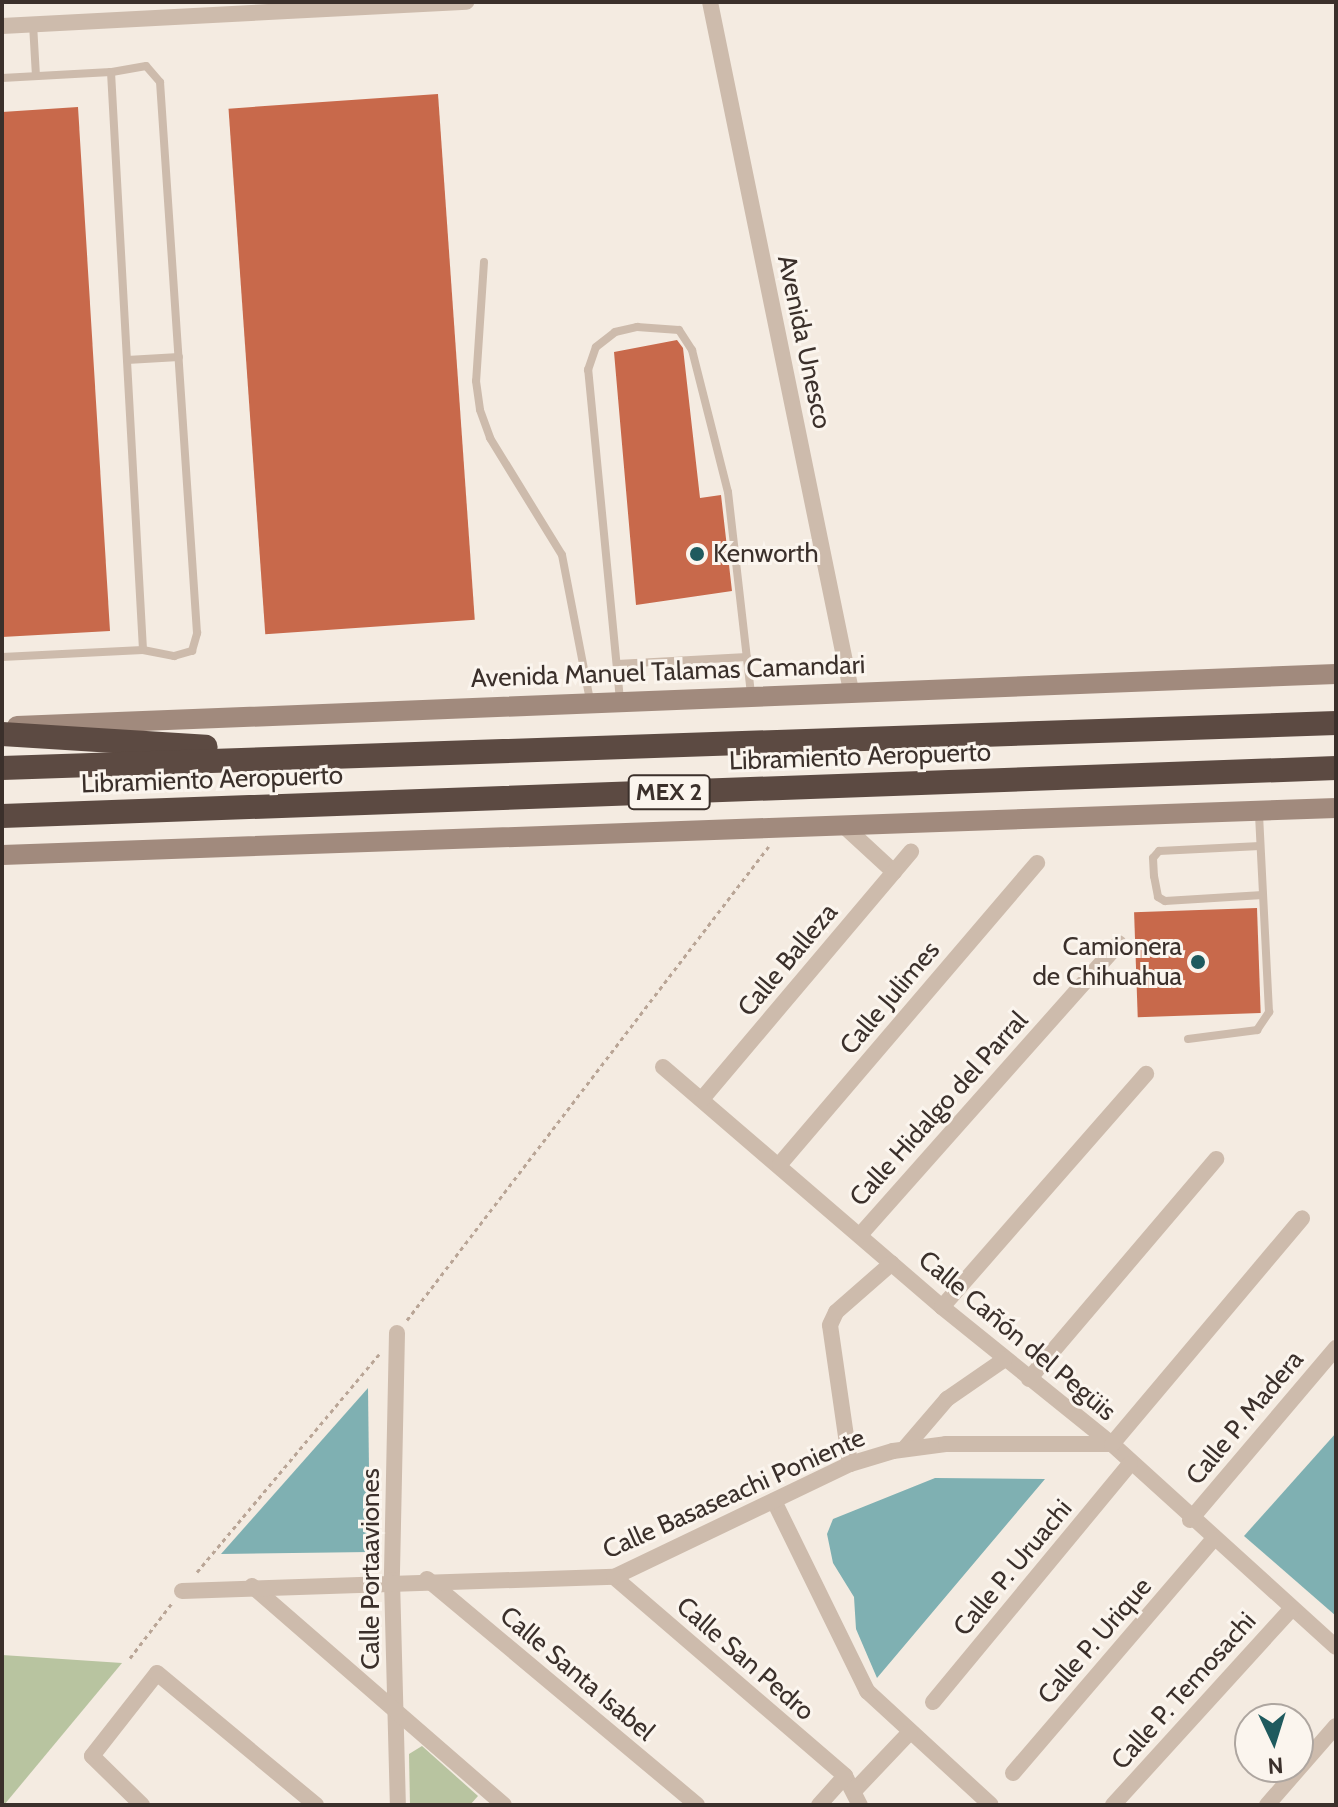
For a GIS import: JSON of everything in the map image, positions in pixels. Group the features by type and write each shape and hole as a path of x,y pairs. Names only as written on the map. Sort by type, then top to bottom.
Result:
{"highway":[{"name":"Libramiento Aeropuerto","path":"2,768 1336,723"},
{"path":"2,734 151,741 263,757"},
{"name":"Libramiento Aeropuerto","path":"2,816 1336,768"},
{"path":"2,830 116,811"}],"main road":[{"name":"Avenida Manuel Talamas Camandari","path":"2,726 1336,674"},
{"path":"2,855 1336,808"}],"street":[{"path":"2,26 466,2"},
{"name":"Avenida Unesco","path":"710,2 851,691"},
{"path":"844,826 894,872"},
{"name":"Calle Balleza","path":"702,1099 911,852"},
{"name":"Calle Julimes","path":"780,1164 1037,863"},
{"name":"Calle Hidalgo del Parral","path":"860,1235 1119,943"},
{"name":"Calle Cañón del Pegüis","path":"663,1067 780,1164 942,1307 1112,1444 1190,1520 1336,1647"},
{"path":"942,1307 1146,1074"},
{"path":"1029,1379 1216,1159"},
{"path":"1112,1444 1302,1218"},
{"path":"850,1464 830,1325 836,1312 892,1263"},
{"name":"Calle Portaaviones","path":"397,1333 392,1580 398,1714 398,1805"},
{"name":"Calle P. Madera","path":"1190,1520 1336,1348"},
{"path":"905,1448 947,1399 1005,1359"},
{"name":"Calle Basaseachi Poniente","path":"182,1591 392,1580 614,1577 850,1464 905,1448 1112,1444"},
{"name":"Calle P. Uruachi","path":"933,1702 1130,1464"},
{"path":"774,1501 867,1691 991,1805"},
{"name":"Calle P. Urique","path":"1013,1773 1213,1540"},
{"name":"Calle San Pedro","path":"614,1577 853,1791"},
{"name":"Calle Santa Isabel","path":"427,1579 697,1805"},
{"path":"252,1586 504,1805"},
{"name":"Calle P. Temosachi","path":"1113,1805 1292,1608"},
{"path":"142,1805 96,1765 93,1753 157,1673 316,1805"},
{"path":"1267,1805 1336,1726"},
{"path":"819,1805 853,1791 910,1732"}],"lane":[{"path":"33,24 36,76"},
{"path":"2,78 111,72 146,66 160,82 197,633 192,651 174,656 143,650 2,657"},
{"path":"111,72 143,650"},
{"path":"484,262 476,381 480,410 490,438 562,555 590,702"},
{"path":"620,700 588,370 596,347 615,332 637,327 679,330 692,350 728,492 751,695"},
{"path":"127,360 179,357"},
{"path":"617,664 747,657"},
{"path":"1188,1039 1242,1034 1264,1023 1269,1003 1259,811"},
{"path":"1260,846 1159,851 1153,858 1154,876 1158,897 1165,901 1263,895"}],"path":[{"path":"130,1658 397,1333 783,827"}],"green space":[{"path":"2,1655 122,1663 4,1805 2,1805"},
{"path":"422,1746 478,1796 470,1805 410,1805 409,1754"}],"water":[{"path":"368,1388 370,1552 221,1554"},
{"path":"1336,1433 1336,1616 1244,1536"},
{"path":"935,1478 1045,1479 877,1678 856,1629 854,1597 833,1563 827,1534 833,1519"}],"building":[{"path":"438,94 475,620 265,634 229,109"},
{"path":"78,107 110,631 2,637 2,112"},
{"path":"677,340 683,348 700,498 721,495 732,591 636,605 614,352"},
{"name":"Camionera de Chihuahua","path":"1257,908 1261,1013 1138,1017 1134,912"}],"place":[{"name":"Kenworth","path":"697,554"},
{"name":"Camionera de Chihuahua","path":"1198,962"}]}
